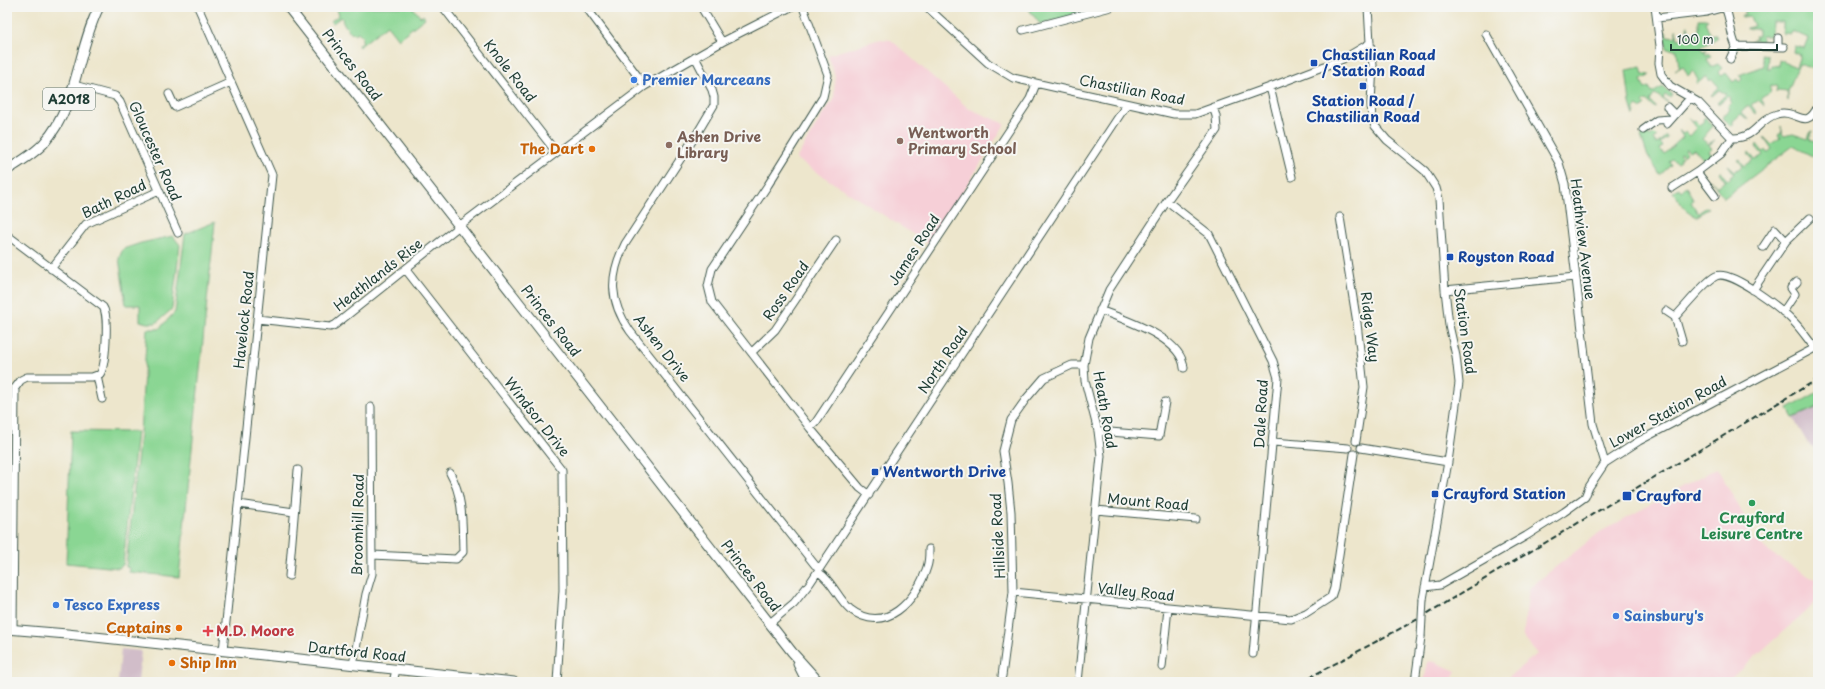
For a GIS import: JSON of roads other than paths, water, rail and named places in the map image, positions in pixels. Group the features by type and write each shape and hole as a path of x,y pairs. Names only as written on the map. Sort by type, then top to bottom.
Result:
{"main road":[{"name":"A2018","path":"7,170 36,152 60,119 74,85 90,25 99,7"},
{"name":"Princes Road","path":"288,7 792,652 819,682"},
{"name":"Dartford Road","path":"10,629 75,634 514,682"},
{"name":"Princes Road","path":"792,652 807,682"}],"street":[{"name":"Havelock Road","path":"198,7 272,175 223,651"},
{"name":"Knole Road","path":"443,7 556,152"},
{"path":"586,7 645,86"},
{"path":"701,7 722,42"},
{"path":"460,227 556,152 645,86 722,42 791,7"},
{"path":"803,7 828,75 823,97 768,185 712,269 708,286 712,302 810,428 860,488 869,495"},
{"name":"Chastilian Road","path":"926,7 948,29 999,72 1012,78 1174,114 1195,114 1270,87 1343,59 1370,43"},
{"path":"1023,30 1111,7"},
{"name":"Station Road","path":"1368,7 1373,65 1371,111 1375,126 1387,140 1425,171 1436,188 1440,209 1445,290 1449,325 1456,356 1459,384 1448,462 1423,599 1421,637 1415,682"},
{"path":"1655,7 1660,46 1658,63 1661,74 1670,86 1701,104 1732,138"},
{"path":"1656,18 1689,10 1707,12 1725,7 1728,13 1732,38 1736,46"},
{"name":"Heathview Avenue","path":"1486,34 1559,163 1565,184 1593,424 1605,463"},
{"path":"1736,46 1781,47 1778,38"},
{"path":"1730,59 1736,46"},
{"name":"Ashen Drive","path":"695,57 712,90 714,105 625,244 619,256 614,281 616,304 619,312 630,331 849,608 862,616 876,619 891,615 905,605 913,595 928,567 929,549"},
{"path":"169,94 175,107 231,82"},
{"name":"James Road","path":"810,428 816,422 1030,99 1036,84"},
{"name":"Gloucester Road","path":"74,85 115,96 120,102 178,233"},
{"path":"1270,87 1292,177"},
{"path":"1643,130 1657,120 1671,119 1691,97"},
{"name":"North Road","path":"770,623 794,603 819,570 1127,104"},
{"path":"1732,138 1749,135 1767,118 1777,114 1783,113 1801,119 1809,119 1813,116 1818,106"},
{"name":"Heath Road","path":"1078,682 1088,600 1101,456 1098,431 1085,381 1084,365 1089,338 1109,290 1167,201 1217,130 1216,116 1213,107"},
{"path":"1667,107 1671,119"},
{"path":"1672,188 1721,154 1732,138"},
{"path":"1697,172 1714,196"},
{"name":"Bath Road","path":"52,269 86,224 159,191"},
{"name":"Dale Road","path":"1167,201 1209,234 1273,361 1278,378 1253,654"},
{"name":"Ridge Way","path":"1340,217 1357,322 1364,387 1356,441"},
{"path":"1753,290 1786,240 1810,218"},
{"name":"Heathlands Rise","path":"257,319 330,327 335,326 460,227"},
{"path":"1763,247 1775,229 1786,240"},
{"path":"7,236 103,307 106,314 105,363 102,372 97,376 26,377 20,380 16,386 10,629"},
{"name":"Ross Road","path":"752,352 775,330 836,240"},
{"name":"Windsor Drive","path":"406,270 562,470 563,590 556,682"},
{"path":"1675,318 1717,276 1726,275 1732,277 1783,312 1795,294 1791,288 1797,282"},
{"path":"1445,290 1575,276"},
{"path":"1100,310 1162,337 1180,354 1184,368"},
{"path":"1666,311 1675,318 1682,341"},
{"name":"Lower Station Road","path":"1425,587 1440,585 1526,536 1564,512 1585,497 1589,487 1605,463 1646,437 1815,348 1794,322 1783,312"},
{"name":"Hillside Road","path":"1002,676 1013,592 1009,498 1003,451 1011,420 1044,378 1072,365 1084,365"},
{"path":"97,376 102,399"},
{"path":"1098,431 1159,436 1165,402"},
{"name":"Broomhill Road","path":"353,665 366,594 372,574 371,407"},
{"path":"1348,448 1350,444 1356,441 1361,448 1448,462"},
{"path":"1273,442 1348,448 1350,452 1354,454"},
{"path":"1354,454 1359,452 1361,448"},
{"path":"1257,617 1291,619 1306,613 1331,596 1334,588 1354,454"},
{"path":"289,576 298,470"},
{"path":"372,555 456,559 463,552 462,503 457,485 450,473"},
{"path":"239,504 294,512"},
{"name":"Mount Road","path":"1096,510 1196,519"},
{"name":"Valley Road","path":"1013,592 1257,617"},
{"path":"1162,667 1168,608"},
{"path":"393,682 396,670"}],"railway":[{"path":"1301,682 1418,619 1818,379"}],"place":[{"name":"Chastilian Road / Station Road","path":"1314,63"},
{"name":"Premier Marceans","path":"634,80"},
{"name":"Station Road / Chastilian Road","path":"1363,86"},
{"name":"Wentworth Primary School","path":"900,141"},
{"name":"Ashen Drive Library","path":"669,145"},
{"name":"The Dart","path":"592,149"},
{"name":"Royston Road","path":"1450,257"},
{"name":"Wentworth Drive","path":"875,472"},
{"name":"Crayford Station","path":"1435,494"},
{"name":"Crayford","path":"1627,496"},
{"name":"Crayford Leisure Centre","path":"1752,503"},
{"name":"Tesco Express","path":"56,605"},
{"name":"Sainsbury's","path":"1616,616"},
{"name":"Captains","path":"179,628"},
{"name":"M.D. Moore","path":"208,631"},
{"name":"Ship Inn","path":"172,663"}]}
